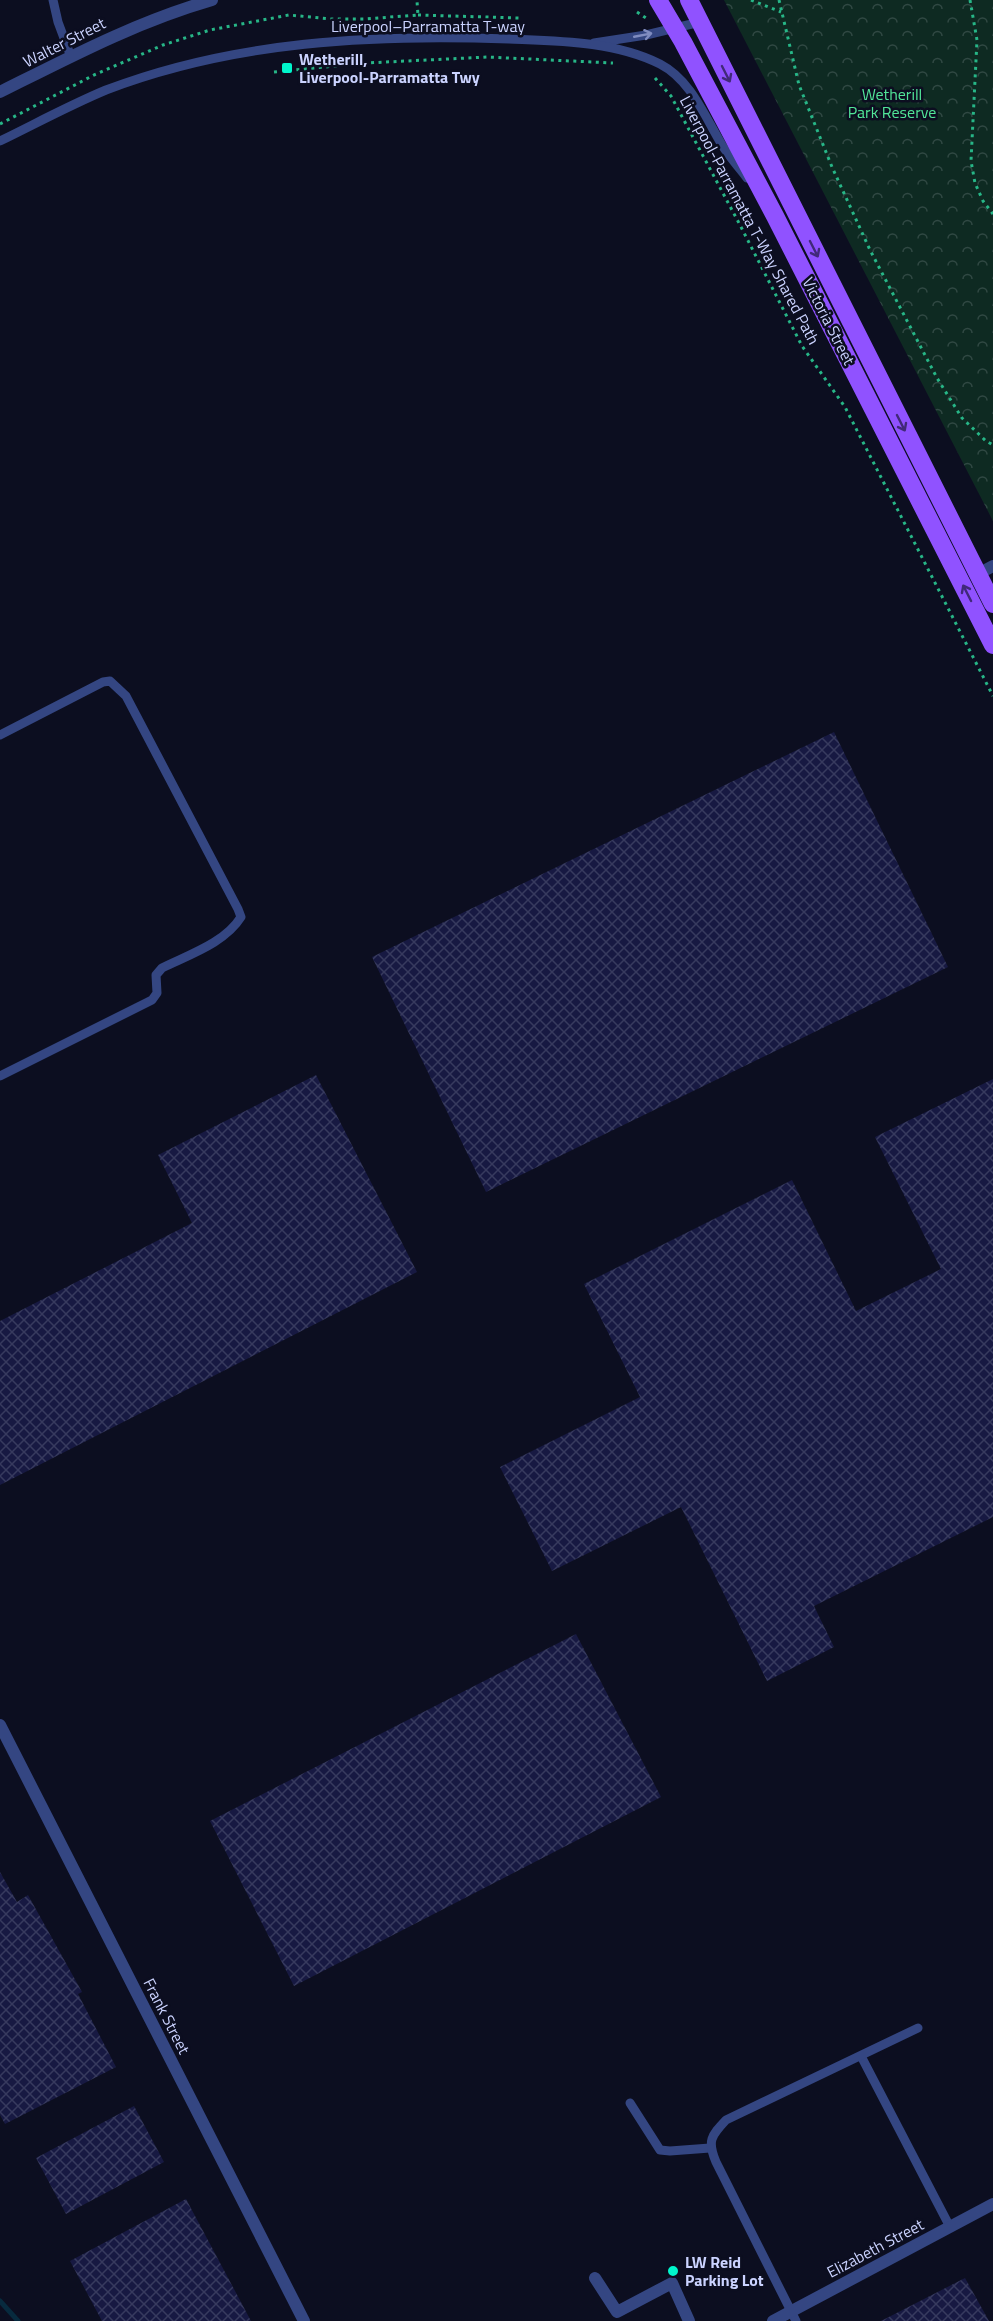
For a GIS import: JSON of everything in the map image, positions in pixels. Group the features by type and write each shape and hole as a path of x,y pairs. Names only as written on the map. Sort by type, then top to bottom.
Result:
{"main road":[{"name":"Victoria Street","path":"658,0 776,216 993,645"},
{"name":"Victoria Street","path":"689,0 985,570 993,604"}],"street":[{"name":"Walter Street","path":"0,92 121,31 174,11 212,0"},
{"name":"Frank Street","path":"2,1732 304,2321"},
{"name":"Elizabeth Street","path":"773,2321 794,2316 993,2204"},
{"path":"595,2278 617,2312 672,2283 689,2321"}],"lane":[{"path":"53,0 58,22 71,57"},
{"name":"Liverpool–Parramatta T-way","path":"586,44 646,35 700,22"},
{"name":"Liverpool–Parramatta T-way","path":"0,141 52,115 117,87 160,72 213,58 267,49 365,39 488,38 586,44 635,54 661,64 684,83 724,148 776,216"},
{"path":"0,735 103,682 110,681 117,685 126,696 241,917 236,925 219,938 162,968 156,975 157,993 152,1000 0,1077"},
{"path":"794,2316 710,2148 712,2134 726,2120 918,2028"},
{"path":"861,2056 950,2227"},
{"path":"630,2103 660,2150 710,2148"}],"path":[{"path":"752,0 781,12"},
{"path":"779,0 799,85 832,167 870,250 937,378 962,418 993,445"},
{"path":"970,0 977,40 971,161 975,183 983,201 993,214"},
{"path":"417,1 418,15"},
{"path":"637,12 649,20"},
{"path":"0,124 124,62 163,45 210,30 289,15 331,19 418,15 519,18"},
{"path":"274,72 366,63 487,57 552,58 615,63"},
{"name":"Liverpool-Parramatta T-Way Shared Path","path":"649,74 659,81 671,96 802,346 845,406 993,696"}],"green space":[{"name":"Wetherill Park Reserve","path":"724,0 993,0 993,521"}],"building":[{"path":"834,732 948,967 486,1192 372,957"},
{"path":"316,1075 417,1272 0,1485 0,1321 192,1223 158,1155"},
{"path":"993,1079 993,1517 814,1606 834,1647 767,1681 681,1507 552,1571 500,1467 640,1397 584,1284 792,1180 856,1311 941,1269 875,1137"},
{"path":"576,1634 661,1797 294,1986 210,1821"},
{"path":"0,1872 17,1902 28,1895 82,1992 78,1994 116,2067 5,2124 0,2115"},
{"path":"134,2106 164,2162 66,2214 36,2158"},
{"path":"186,2199 251,2321 102,2321 70,2261"},
{"path":"965,2278 989,2321 881,2321"}],"waterway":[{"path":"0,2301 18,2321"}],"place":[{"name":"Wetherill, Liverpool-Parramatta Twy","path":"287,68"},
{"name":"LW Reid Parking Lot","path":"673,2271"}]}
